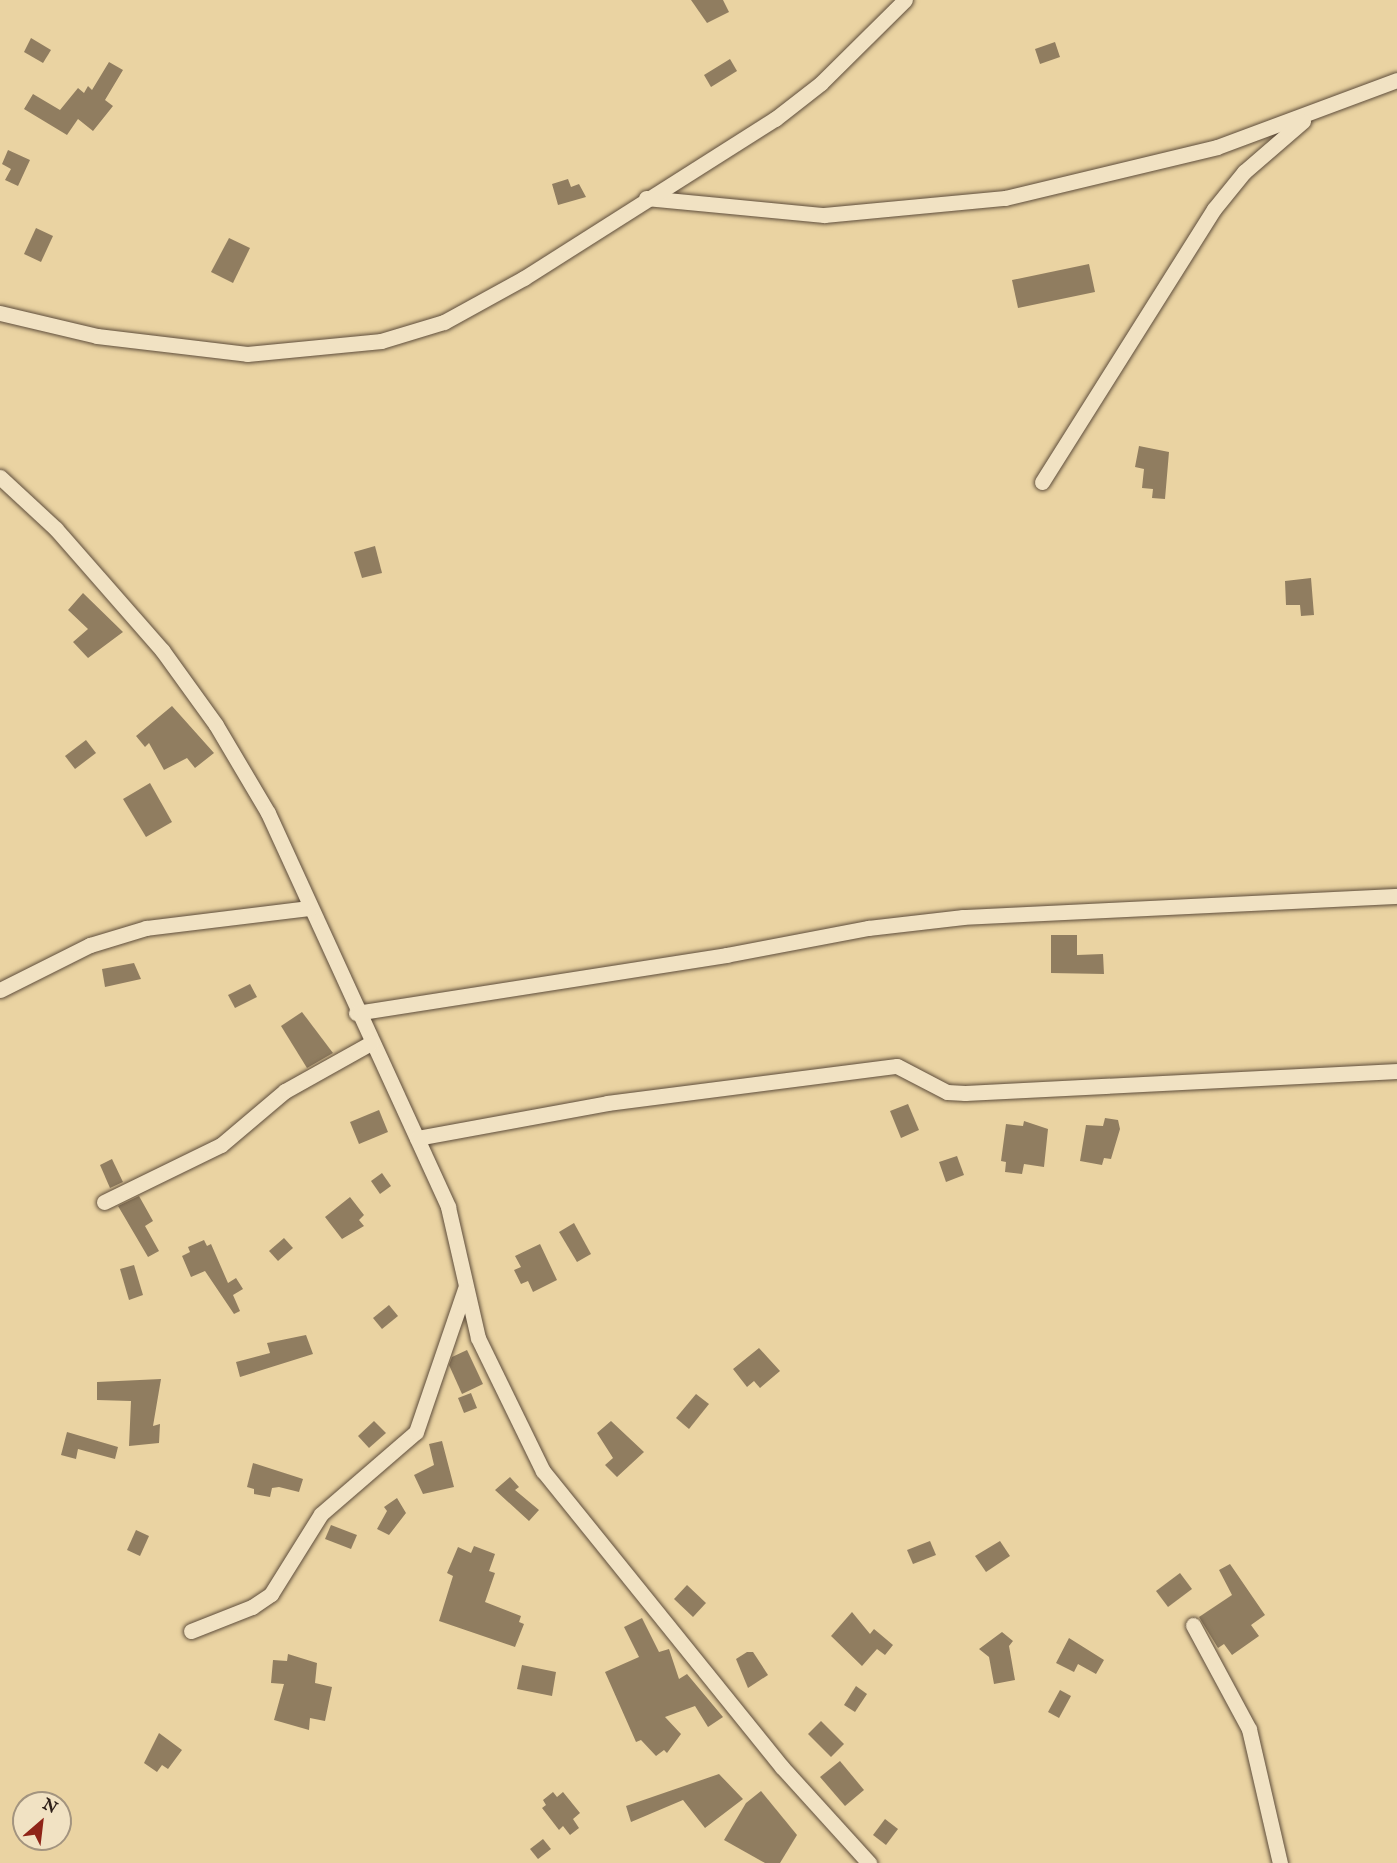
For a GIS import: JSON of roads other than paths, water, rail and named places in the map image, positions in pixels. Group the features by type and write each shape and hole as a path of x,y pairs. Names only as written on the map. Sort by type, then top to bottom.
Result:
{"street":[{"path":"0,313 97,336 205,351 297,352 381,341 444,322 775,119 821,83 905,0"},
{"path":"646,198 824,215 1005,198 1217,147 1310,115 1365,89 1397,80"},
{"path":"1042,482 1214,208 1244,172 1310,115"},
{"path":"0,477 56,529 162,650 243,770 310,908 356,1013 448,1207 478,1338 503,1396 557,1492 704,1665 798,1785 869,1863"},
{"path":"356,1013 868,928 963,917 1397,896"},
{"path":"0,990 90,945 146,928 310,908"},
{"path":"104,1202 221,1146 285,1091 371,1043"},
{"path":"417,1138 607,1103 897,1066 947,1092 965,1093 1397,1071"},
{"path":"191,1631 252,1607 271,1594 321,1514 416,1432 465,1288"},
{"path":"1193,1625 1249,1729 1280,1863"}]}
